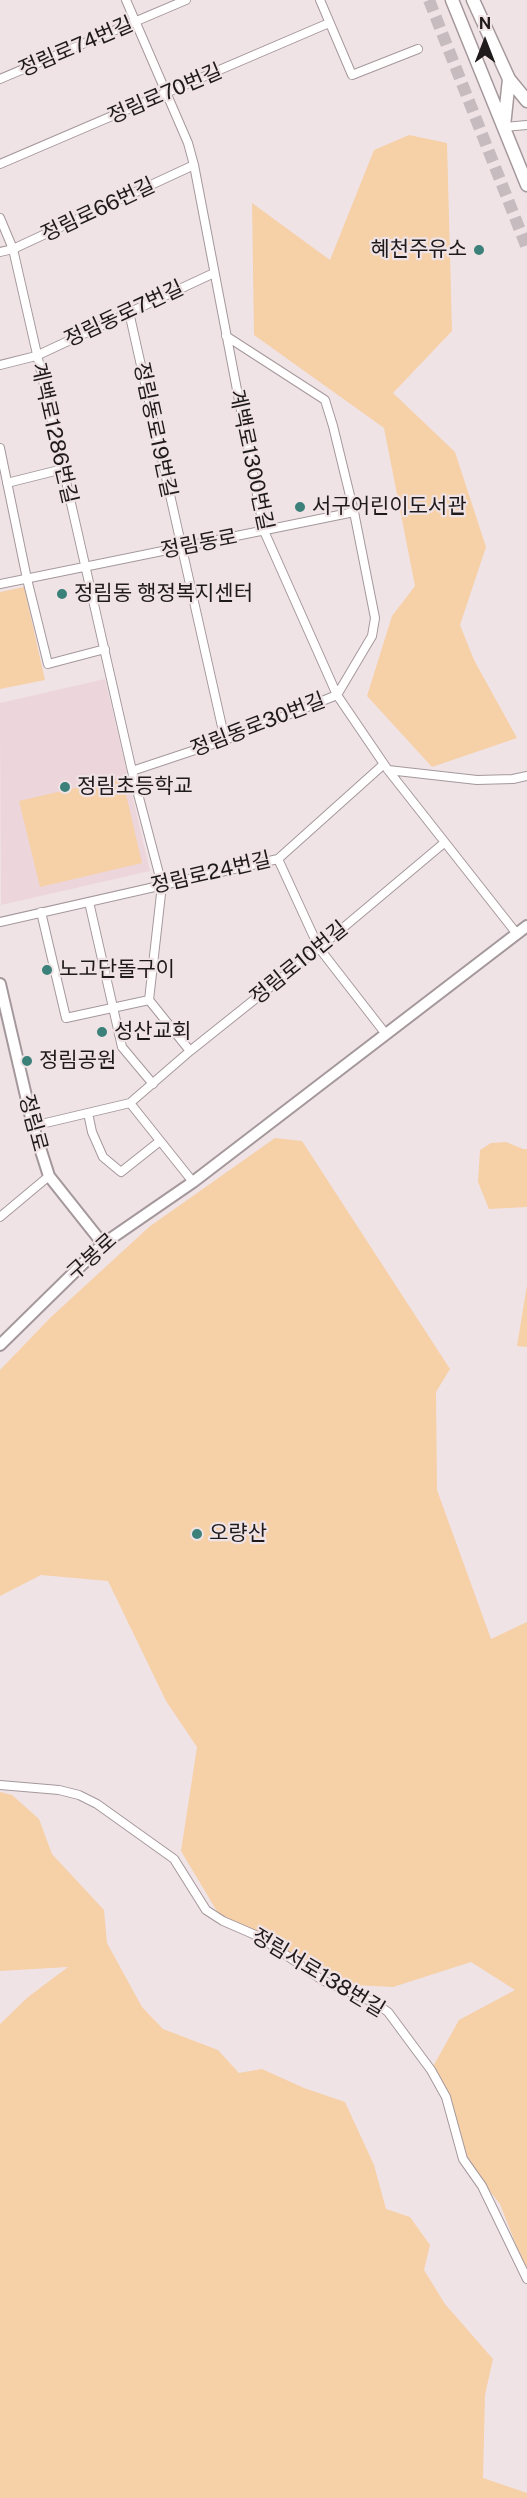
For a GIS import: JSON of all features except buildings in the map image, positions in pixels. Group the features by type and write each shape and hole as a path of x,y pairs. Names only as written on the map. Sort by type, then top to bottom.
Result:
{"main road":[{"path":"452,0 527,185"},
{"path":"473,0 509,79 527,101"},
{"path":"504,127 509,79"}],"street":[{"name":"계백로1300번길","path":"126,0 188,143 194,165 264,531 337,695 386,767 517,934"},
{"name":"정림로74번길","path":"0,79 186,0"},
{"path":"320,0 352,75 418,49"},
{"name":"정림로70번길","path":"0,164 330,23"},
{"path":"504,127 527,125"},
{"name":"정림로66번길","path":"0,252 13,249 194,165"},
{"name":"계백로1286번길","path":"0,218 13,249 132,771 162,885 149,1000"},
{"name":"정림동로7번길","path":"0,365 36,356 214,273"},
{"name":"정림동로19번길","path":"129,312 225,740"},
{"path":"226,336 325,400 354,513"},
{"path":"0,448 27,579 48,664 105,649"},
{"path":"7,483 63,469"},
{"name":"정림동로","path":"0,584 354,513"},
{"name":"정림동로30번길","path":"132,771 225,740 337,695 372,636 375,618 354,513"},
{"path":"386,767 477,780 513,779 527,776"},
{"name":"정림로24번길","path":"0,922 278,859 386,767"},
{"name":"정림로10번길","path":"33,1126 130,1103 444,843"},
{"path":"278,859 319,948 385,1033"},
{"path":"89,902 122,1047 153,1084"},
{"path":"41,912 66,1018 149,1000 190,1051"},
{"name":"구봉로","path":"0,1345 103,1244 193,1182 527,926"},
{"name":"정림로","path":"0,984 33,1126 49,1176 103,1244"},
{"path":"130,1103 193,1182"},
{"path":"88,1113 92,1132 103,1157 121,1172 160,1141"},
{"path":"0,1217 49,1176"},
{"name":"정림서로138번길","path":"0,1785 59,1790 79,1795 97,1804 174,1859 206,1910 223,1921 260,1937 322,1980 375,2003 388,2012 431,2070 446,2097 463,2160 482,2186 527,2278"}],"shaded area":[{"path":"409,135 447,143 452,331 393,393 455,452 486,547 460,625 474,660 517,738 432,767 367,696 392,616 415,586 384,428 254,335 252,203 330,260 374,150"},
{"path":"24,587 45,680 0,689 0,592"},
{"name":"정림초등학교","path":"105,679 150,871 1,905 0,703"},
{"path":"122,777 142,863 40,887 19,801"},
{"path":"275,1138 302,1141 450,1369 436,1392 437,1490 491,1639 527,1622 527,2273 500,2204 469,2165 447,2097 431,2070 459,2020 515,1990 471,1962 393,1987 355,1985 221,1918 181,1851 197,1747 166,1701 108,1581 41,1575 0,1596 0,1370 50,1318 149,1227"},
{"path":"506,1142 527,1149 527,1207 489,1209 478,1182 480,1150 491,1143"},
{"path":"527,1285 527,1347 517,1346"},
{"path":"0,1792 12,1795 39,1819 52,1854 104,1910 107,1943 142,2007 163,2029 218,2050 239,2073 262,2069 304,2088 345,2102 374,2165 386,2209 410,2217 430,2245 424,2270 445,2304 493,2359 485,2395 483,2478 527,2493 527,2498 0,2498 0,2024 28,1997 68,1967 0,1971"}],"tunnel":[{"path":"429,0 527,248"}],"place":[{"name":"혜천주유소","path":"479,250"},
{"name":"서구어린이도서관","path":"300,507"},
{"name":"정림동 행정복지센터","path":"62,594"},
{"name":"정림초등학교","path":"65,787"},
{"name":"노고단돌구이","path":"47,970"},
{"name":"성산교회","path":"102,1032"},
{"name":"정림공원","path":"27,1061"},
{"name":"오량산","path":"197,1534"}]}
